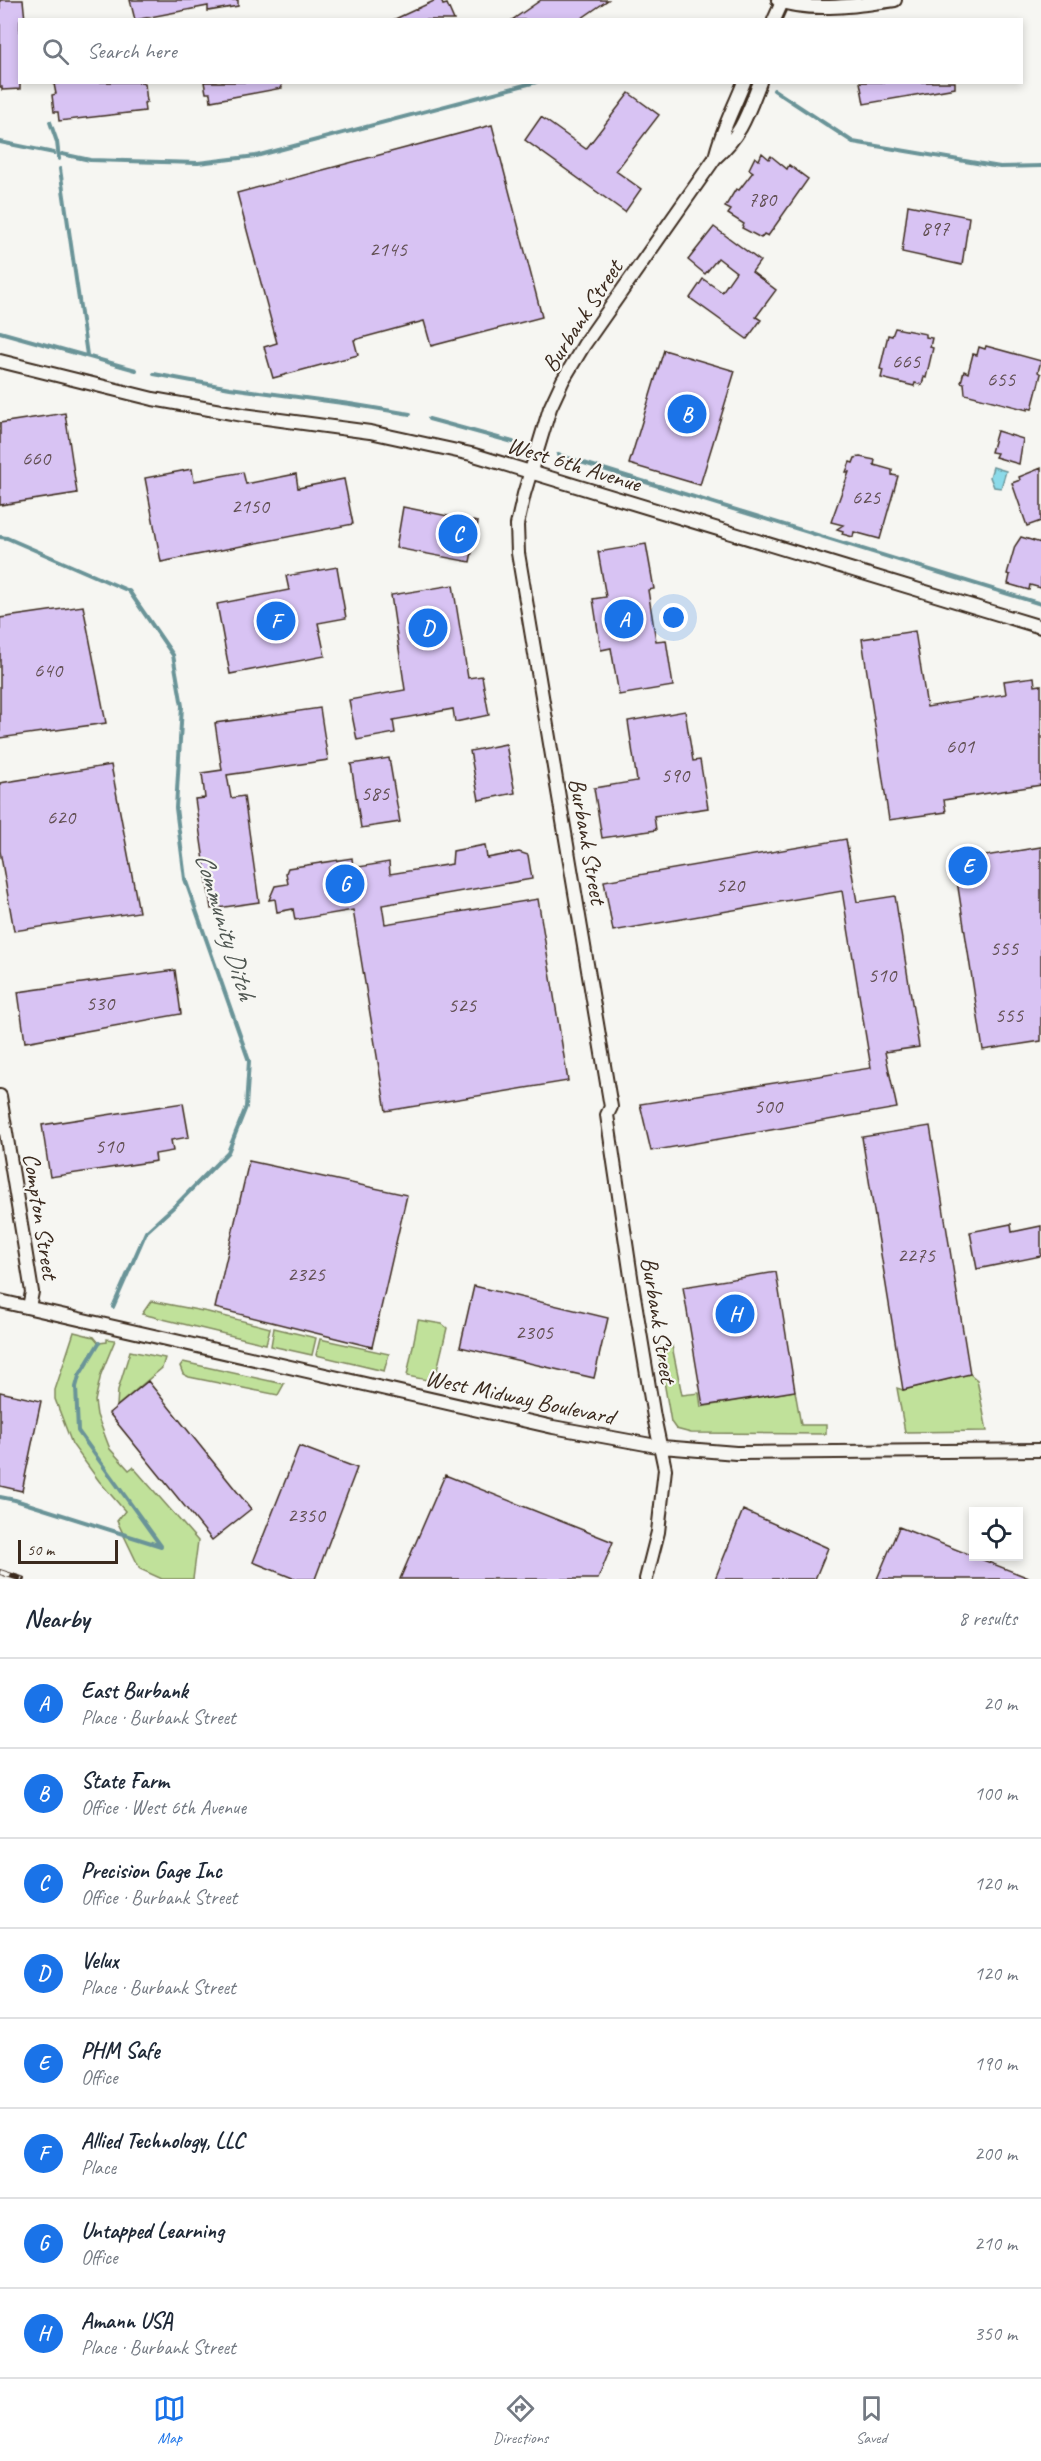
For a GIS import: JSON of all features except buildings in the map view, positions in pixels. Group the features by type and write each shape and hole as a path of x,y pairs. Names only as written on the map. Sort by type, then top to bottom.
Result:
{"street":[{"path":"775,18 781,1 838,6 895,0"},
{"name":"Burbank Street","path":"715,158 720,137 743,84"},
{"name":"Burbank Street","path":"646,1579 658,1532 665,1468 654,1417 633,1290 607,1116 611,1107 518,553 518,515 550,408 573,362 715,158 733,142 746,120 759,84"},
{"name":"West 6th Avenue","path":"0,361 153,399 232,413 407,438 530,472 1041,627"},
{"name":"Compton Street","path":"0,1096 32,1292 29,1308"},
{"name":"West Midway Boulevard","path":"0,1300 552,1427 662,1447 736,1453 1041,1450"}],"green space":[{"path":"151,1301 208,1312 270,1328 266,1344 142,1314"},
{"path":"418,1320 442,1324 447,1328 437,1370 441,1372 437,1382 407,1376"},
{"path":"274,1328 316,1338 312,1355 271,1346"},
{"path":"74,1332 94,1337 99,1343 107,1342 107,1339 115,1340 101,1374 95,1401 97,1415 110,1449 129,1470 133,1467 198,1541 193,1579 162,1579 140,1569 117,1521 125,1511 72,1444 55,1399 55,1390"},
{"path":"320,1339 389,1354 384,1371 316,1355"},
{"path":"672,1346 682,1395 699,1393 701,1407 795,1391 801,1425 826,1425 826,1434 691,1433 676,1429 671,1422 658,1347"},
{"path":"130,1351 165,1358 162,1368 117,1406 118,1390"},
{"path":"183,1362 284,1384 278,1395 189,1377 183,1374 180,1366"},
{"path":"970,1374 977,1380 987,1431 905,1432 897,1388 903,1390"}],"water":[{"path":"993,467 1006,471 1001,488 994,487 990,477"}],"waterway":[{"name":"Community Ditch","path":"62,154 90,160 198,163 256,156 528,84"},
{"name":"Community Ditch","path":"774,90 853,142 1000,167 1041,166"},
{"path":"50,122 57,142 59,159"},
{"name":"Community Ditch","path":"0,142 54,153"},
{"path":"60,169 87,355"},
{"path":"0,332 136,370"},
{"path":"154,374 230,388 410,414"},
{"path":"429,419 513,442"},
{"path":"558,455 1041,604"},
{"name":"Community Ditch","path":"0,537 129,591 173,655 182,706 176,808 185,879 249,1061 246,1107 228,1152 146,1232 113,1307"},
{"name":"Community Ditch","path":"0,1497 161,1546 78,1431 76,1387 79,1376 99,1343"}],"railway":[{"path":"0,1572 22,1579"}],"place":[{"name":"State Farm","path":"687,414"},
{"name":"Precision Gage Inc","path":"458,534"},
{"name":"East Burbank","path":"624,619"},
{"name":"Allied Technology, LLC","path":"276,621"},
{"name":"Velux","path":"428,628"},
{"name":"PHM Safe","path":"968,866"},
{"name":"Untapped Learning","path":"345,884"},
{"name":"Amann USA","path":"735,1314"}]}
